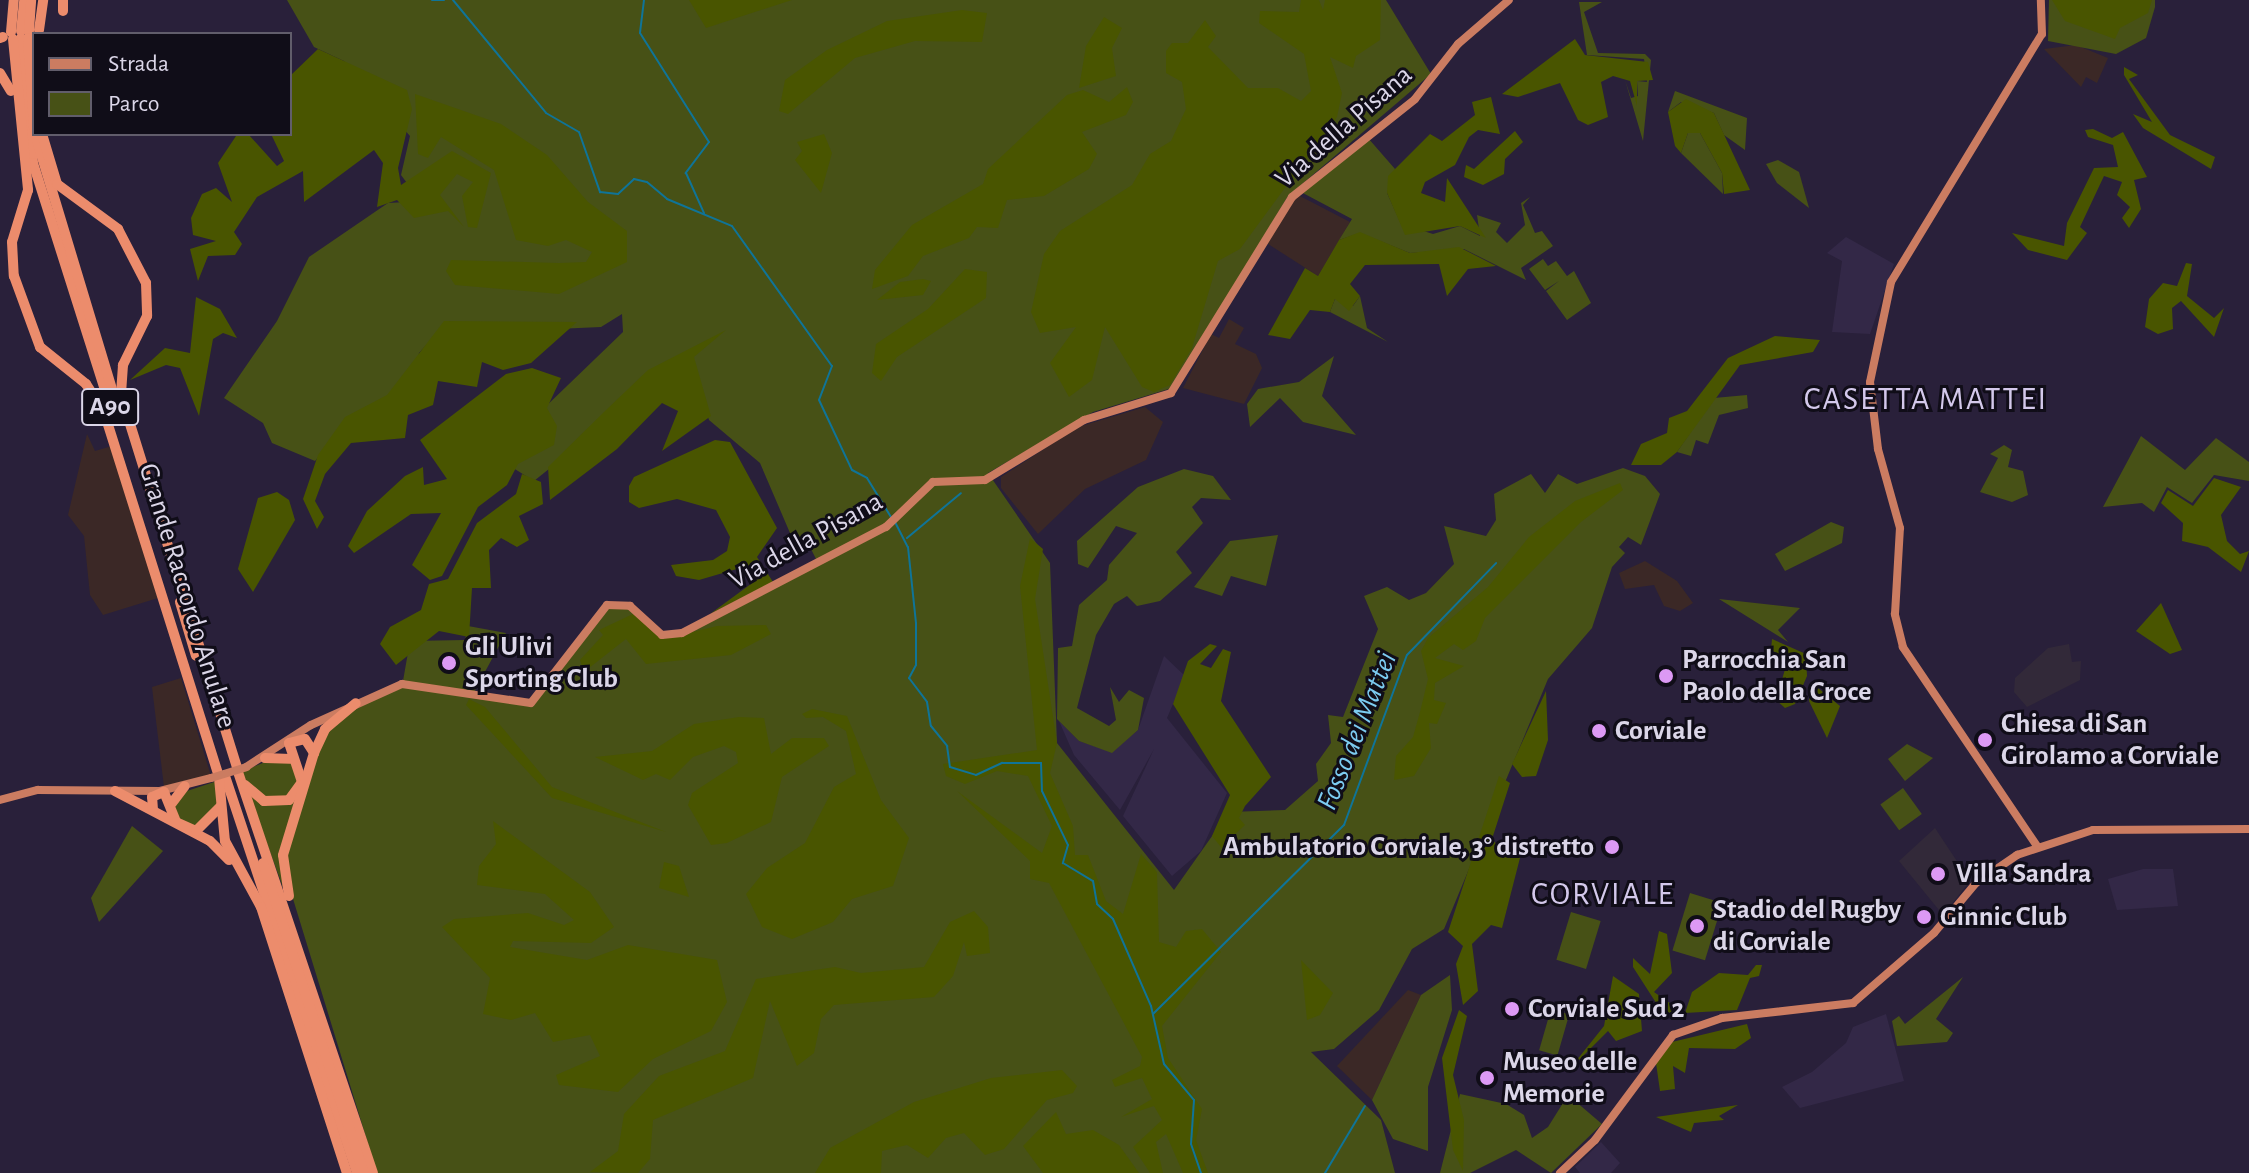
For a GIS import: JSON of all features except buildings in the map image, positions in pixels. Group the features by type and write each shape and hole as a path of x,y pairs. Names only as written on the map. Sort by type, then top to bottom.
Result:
{"highway":[{"path":"15,0 19,35"},
{"name":"Grande Raccordo Anulare","path":"24,0 19,35 18,118 28,190 12,242 14,276 40,347 86,384 104,412 364,1173"},
{"name":"Grande Raccordo Anulare","path":"31,0 19,35 26,126 44,204 357,1173"},
{"path":"0,66 9,59 19,35 41,0"},
{"name":"Grande Raccordo Anulare","path":"19,35 32,118"},
{"path":"0,73 18,118"},
{"name":"Grande Raccordo Anulare","path":"36,136 229,773"},
{"name":"Grande Raccordo Anulare","path":"43,136 57,184 118,229 146,283 147,316 123,365 122,398 229,773 223,800 225,841 257,897"},
{"path":"313,987 282,864 314,753 325,729 356,703"},
{"path":"229,773 259,798 286,801 302,782 290,759 291,740 306,739 314,753"},
{"path":"265,758 290,759"},
{"path":"229,773 313,987 373,1173"},
{"path":"172,803 185,786"},
{"path":"115,791 214,844 257,897 347,1173"},
{"path":"155,813 150,799 160,791 172,803 176,822 196,831 214,820 223,800"}],"main road":[{"name":"Via della Pisana","path":"0,800 32,790 160,791 185,786 265,758 356,703 416,682 531,703 607,605 630,606 655,632 674,636 889,525 933,482 985,480 1080,422 1175,390 1292,197 1415,99 1458,44 1509,0"},
{"path":"2037,846 1905,652 1895,614 1900,528 1879,453 1870,386 1877,322 1899,265 2035,45 2046,21 2041,0"},
{"path":"1560,1173 1603,1131 1673,1035 1722,1018 1851,1004 1934,933 1981,878 2037,846 2103,829 2249,829"}],"shaded area":[{"path":"2076,45 2108,58 2097,83 2086,77 2081,87 2044,49"},
{"path":"1298,195 1350,222 1318,276 1265,242"},
{"path":"1846,237 1894,264 1870,334 1832,332 1842,261 1827,253"},
{"path":"1229,319 1244,328 1235,344 1256,354 1262,368 1244,404 1183,388 1211,334 1219,338"},
{"path":"1145,407 1163,422 1146,460 1085,489 1038,534 1001,488 1001,477 1078,427"},
{"path":"87,434 95,451 112,446 158,598 103,615 90,595 84,536 68,515"},
{"path":"1645,561 1677,581 1693,603 1680,611 1664,606 1654,585 1625,589 1619,573"},
{"path":"2069,644 2072,662 2081,661 2080,680 2027,707 2014,692 2015,678 2048,648"},
{"path":"1164,656 1185,676 1167,718 1227,793 1201,851 1172,876 1123,816 1154,749 1120,810 1074,755 1059,721 1079,741 1112,752 1138,730"},
{"path":"181,678 211,776 164,787 152,687"},
{"name":"Villa Sandra","path":"1935,828 1970,881 1943,915 1899,861"},
{"path":"2143,869 2173,869 2178,906 2117,910 2108,879"},
{"path":"1408,990 1421,995 1372,1100 1337,1066"},
{"path":"1886,1014 1904,1081 1800,1108 1782,1087 1812,1072 1846,1043 1853,1027"},
{"path":"1601,1142 1620,1163 1611,1173 1580,1173 1575,1167"}],"green space":[{"path":"287,0 1386,0 1431,74 1288,196 1172,388 1093,412 988,473 1050,563 1057,743 1174,890 1229,812 1285,810 1318,781 1316,764 1331,743 1328,715 1343,717 1378,629 1364,596 1387,587 1409,600 1426,593 1454,564 1444,526 1486,536 1496,520 1494,494 1531,474 1545,493 1558,474 1577,484 1623,468 1645,476 1660,494 1641,545 1628,537 1619,547 1625,553 1612,567 1592,628 1548,679 1444,929 1412,949 1379,1010 1334,1049 1311,1052 1381,1120 1395,1173 377,1173 286,876 286,851 322,739 335,721 403,681 410,641 465,640 468,626 506,633 473,694 430,687 529,706 607,607 626,606 654,633 674,638 818,563 808,543 796,547 760,463 709,420 688,357 534,481 507,464 541,411 623,332 622,314 601,327 512,331 448,321 419,353 412,389 338,434 315,461 272,443 263,423 224,398 277,321 309,257 388,203 407,202 410,187 401,175 410,136 344,61 314,47"},
{"path":"689,0 792,0 706,28"},
{"path":"1301,0 1319,0 1323,10 1325,0 1381,0 1380,40 1356,56 1353,68 1330,57 1342,93 1337,117 1240,249 1218,261 1192,348 1170,385 1154,392 1142,387 1105,327 1092,380 1069,397 1050,363 1076,327 1040,333 1031,312 1044,254 1060,231 1132,185 1150,154 1171,141 1186,109 1182,82 1166,73 1166,51 1172,43 1188,43 1205,20 1216,36 1208,47 1248,88 1278,88 1301,101 1311,91 1304,54 1259,23 1260,11 1299,12"},
{"path":"2049,0 2155,0 2155,7 2146,38 2116,54 2048,41"},
{"path":"2052,0 2152,0 2148,13 2120,28 2115,39 2065,21"},
{"path":"1579,2 1602,2 1584,12 1598,53 1645,54 1651,60 1643,141 1625,80 1631,98 1638,96 1637,81 1647,82 1644,59 1587,55"},
{"path":"962,10 987,13 982,42 915,41 855,58 788,114 779,111 785,80 827,50 887,21"},
{"path":"1104,17 1122,28 1112,48 1116,76 1079,88 1086,46"},
{"path":"1575,39 1585,55 1648,62 1653,80 1637,81 1637,106 1630,81 1613,76 1601,82 1608,117 1588,125 1578,120 1560,83 1518,97 1502,94"},
{"path":"318,49 407,90 412,109 398,168 401,185 452,151 491,173 477,228 468,227 462,196 473,182 457,174 440,195 464,227 448,211 414,218 397,200 377,207 383,163 374,150 304,202 303,171 257,197 234,232 242,244 235,255 208,256 198,281 190,249 216,241 193,235 191,218 202,194 216,188 232,202 218,163 236,136 250,136 277,166 284,161 272,136 292,136 292,74"},
{"path":"2124,67 2138,75 2129,79 2170,135 2215,157 2211,169 2143,128 2133,114 2152,122 2124,75"},
{"path":"1127,87 1133,102 1126,115 1082,132 1097,154 1089,169 1044,196 1007,200 998,228 977,227 969,238 923,256 908,276 872,289 875,270 912,225 983,184 988,169 1067,95 1083,90 1109,102"},
{"path":"1675,91 1747,118 1745,150 1724,135 1714,113 1681,102 1668,112"},
{"path":"415,94 501,124 547,155 588,202 627,231 627,262 559,294 455,285 446,271 451,260 586,262 592,252 566,240 548,246 516,240 494,170 441,137 428,158 418,154"},
{"path":"1491,97 1500,134 1478,130 1469,137 1455,165 1425,182 1421,193 1445,202 1447,178 1486,238 1460,226 1405,235 1387,193 1388,176 1430,134 1442,141 1475,115 1472,102"},
{"path":"1686,99 1714,113 1750,190 1724,194 1722,173 1700,133 1688,133 1681,153 1675,146 1668,112"},
{"path":"2093,129 2112,138 2123,132 2147,177 2134,180 2141,209 2129,228 2122,218 2130,207 2117,195 2122,182 2104,176 2080,227 2087,233 2067,260 2028,250 2012,233 2064,246 2067,223 2094,168 2118,167 2113,145 2088,137 2085,130"},
{"path":"1515,131 1523,142 1505,159 1504,174 1483,185 1464,177 1466,165 1474,169"},
{"path":"1688,133 1700,133 1722,173 1723,194 1681,153"},
{"path":"824,134 832,153 821,193 795,160 802,151 797,142"},
{"path":"1368,138 1395,169 1387,193 1401,224 1433,234 1460,226 1480,236 1477,215 1501,223 1496,232 1507,243 1525,225 1521,203 1530,197 1523,205 1535,233 1542,231 1553,246 1521,268 1526,280 1464,249 1410,253 1360,233 1339,240 1352,219 1301,192"},
{"path":"1778,160 1799,172 1809,208 1777,183 1766,164"},
{"path":"1360,232 1410,253 1459,247 1496,266 1468,269 1447,296 1439,264 1365,265 1350,284 1360,296 1349,311 1335,299 1330,312 1310,310 1290,339 1268,335 1305,268 1318,276 1339,240"},
{"path":"1543,259 1548,266 1556,261 1567,276 1574,271 1591,303 1567,320 1546,291 1559,281 1545,290 1529,269"},
{"path":"2186,263 2192,264 2187,296 2214,318 2224,308 2214,337 2181,301 2172,308 2173,329 2158,334 2145,327 2149,299 2163,283 2177,286"},
{"path":"965,269 987,272 986,298 897,357 881,381 872,373 876,344 928,309"},
{"path":"931,281 923,295 877,300 900,282"},
{"path":"1360,296 1367,328 1388,342 1330,312 1335,299 1353,306"},
{"path":"196,297 220,309 237,338 223,333 213,339 199,416 180,368 166,365 130,380 165,348 190,353"},
{"path":"444,321 577,322 531,363 503,370 482,362 477,387 438,381 433,405 408,415 405,438 351,443 325,474 315,501 324,517 317,529 303,499 318,455 345,417 387,395"},
{"path":"726,330 694,357 711,416 662,451 678,411 662,403 617,449 550,500 548,467 604,412 648,370"},
{"path":"1775,336 1820,340 1813,352 1740,365 1677,452 1661,465 1631,465 1641,444 1667,433 1669,418 1687,411 1728,358"},
{"path":"1334,356 1322,396 1356,435 1303,422 1280,398 1250,427 1247,404 1258,389 1299,382"},
{"path":"532,368 561,378 547,408 557,426 554,445 518,464 507,485 478,507 442,576 430,580 412,565 441,513 411,514 354,553 348,546 367,511 405,476 423,467 424,485 447,479 420,440 506,374"},
{"path":"1747,395 1748,408 1719,415 1708,444 1696,440 1691,456 1677,452 1714,398"},
{"path":"2141,436 2185,470 2216,438 2249,462 2249,481 2214,475 2192,503 2167,487 2154,512 2142,503 2103,507"},
{"path":"715,440 730,442 777,528 757,557 773,582 710,614 759,578 740,568 699,580 676,576 671,565 713,560 727,551 730,537 716,510 677,499 639,508 629,502 629,486 634,477"},
{"path":"2004,445 2012,450 2008,467 2023,471 2028,495 2012,502 1980,492 1998,458 1990,454"},
{"path":"1184,469 1213,476 1231,500 1201,498 1192,507 1203,523 1176,552 1192,573 1160,601 1137,606 1127,596 1114,604 1096,635 1077,708 1109,726 1116,720 1110,687 1119,702 1129,690 1144,698 1138,730 1112,753 1079,741 1057,719 1058,648 1072,646 1079,605 1107,580 1109,565 1137,533 1116,526 1088,568 1078,564 1077,541 1138,487"},
{"path":"522,474 541,482 543,504 519,516 529,540 517,547 501,538 489,550 491,588 472,588 469,637 439,631 396,665 380,644 390,627 421,610 429,584 448,579 477,523 516,494"},
{"path":"2214,478 2241,487 2221,515 2227,541 2240,554 2249,551 2241,572 2208,547 2182,541 2183,523 2161,503 2168,490 2193,506"},
{"path":"1620,483 1623,490 1581,522 1485,618 1476,641 1463,650 1454,644 1435,658 1464,666 1435,683 1434,700 1446,703 1437,724 1429,723 1431,748 1414,776 1394,780 1396,756 1413,737 1428,679 1421,651 1428,638 1488,587 1529,537 1575,501"},
{"path":"277,492 289,500 295,520 253,592 238,569 258,498"},
{"path":"1831,522 1844,527 1842,543 1785,571 1775,554"},
{"path":"1278,535 1266,586 1231,576 1222,596 1194,587 1230,541"},
{"path":"1030,538 1043,549 1035,599 1057,743 1050,773 1073,826 1075,855 1088,855 1106,901 1123,914 1141,854 1157,872 1159,942 1176,947 1186,931 1202,929 1221,952 1162,1026 1168,1058 1202,1109 1196,1140 1208,1173 1183,1173 1166,1134 1156,1142 1163,1173 1150,1173 1133,1147 1162,1120 1154,1106 1121,1117 1152,1099 1142,1078 1115,1087 1112,1080 1140,1066 1142,1057 1049,883 1030,879 1030,861 957,791 1042,853 1052,826 1028,776 997,771 965,784 946,776 943,764 1037,750 1020,586"},
{"path":"1719,599 1800,608 1778,630 1788,642"},
{"path":"2161,603 2182,650 2170,654 2136,631"},
{"path":"633,614 664,639 717,626 766,625 771,634 731,655 646,664 626,639 584,672 580,660 603,635 599,630"},
{"path":"1772,639 1806,654 1807,676 1795,704 1785,708 1776,700 1788,659 1771,650"},
{"path":"1210,644 1217,646 1200,664 1211,668 1223,649 1231,652 1221,701 1271,777 1245,806 1239,818 1245,825 1231,838 1234,852 1225,852 1212,836 1230,795 1173,704 1188,661"},
{"path":"1812,683 1840,706 1827,738 1809,701"},
{"path":"1546,691 1548,740 1536,776 1522,777 1512,764"},
{"path":"469,699 485,707 552,787 666,832 552,798 466,705"},
{"path":"812,709 847,716 881,800 909,838 893,886 852,899 833,922 792,939 762,927 746,894 767,868 805,843 834,787 856,774 846,731 823,717 806,718 802,714"},
{"path":"739,717 764,718 771,754 792,738 824,738 829,746 782,777 771,822 727,843 711,845 688,805 692,793 738,763 736,752 724,746 693,757 670,780 656,774 643,780 595,757 652,751 694,724"},
{"path":"1907,744 1933,758 1905,781 1888,759"},
{"path":"270,760 291,763 299,786 280,801 253,792 241,772"},
{"path":"1499,776 1510,783 1492,839 1507,856 1521,854 1502,928 1491,925 1472,944 1478,991 1463,1005 1456,964 1463,946 1448,932"},
{"path":"217,781 220,801 192,829 175,814 175,804 187,791"},
{"path":"1903,788 1922,814 1899,830 1880,804"},
{"path":"248,792 298,796 281,851 288,901"},
{"path":"493,821 590,892 614,927 591,943 513,941 510,947 587,960 628,945 717,960 727,1002 711,1031 653,1059 618,1092 559,1085 556,1075 600,1056 590,1035 553,1042 535,1013 511,1020 483,1014 490,978 442,927 454,919 528,913 564,925 574,920 545,894 477,885 479,866 496,844"},
{"path":"132,826 163,851 99,922 91,898"},
{"path":"664,862 679,866 689,897 659,888"},
{"name":"Stadio del Rugby di Corviale","path":"1690,893 1723,903 1705,960 1672,950"},
{"path":"974,911 988,927 990,953 967,956 964,942 953,976 934,997 834,1005 821,1019 814,1053 797,1066 770,1001 753,1078 653,1120 650,1159 638,1173 590,1172 618,1151 624,1114 659,1076 725,1051 756,979 835,967 861,973 924,967 950,922"},
{"path":"1571,912 1601,921 1586,969 1556,960"},
{"path":"1659,931 1667,934 1672,973 1654,992 1674,1006 1682,1002 1670,1013 1660,1009 1633,967 1633,958 1650,974"},
{"path":"1301,960 1333,993 1320,1015 1307,1020"},
{"path":"1756,965 1762,965 1759,976 1750,978 1737,1010 1685,1013 1692,992 1719,973 1748,975"},
{"path":"1450,975 1452,1010 1428,1087 1428,1151 1393,1139 1372,1100 1421,995"},
{"path":"1613,976 1639,994 1642,1031 1616,1041 1608,1031 1568,1071 1604,1026"},
{"path":"1963,977 1936,1019 1953,1033 1947,1042 1897,1046 1892,1021 1899,1016 1905,1024"},
{"path":"1551,1009 1569,1014 1557,1056 1539,1050"},
{"path":"1459,1010 1467,1016 1453,1075 1464,1120 1463,1171 1453,1150 1442,1058"},
{"path":"1747,1024 1751,1038 1735,1049 1689,1048 1685,1073 1673,1066 1675,1089 1660,1091 1656,1063 1672,1042"},
{"path":"1062,1070 1077,1086 1073,1093 1047,1100 1004,1149 985,1155 964,1133 946,1138 928,1158 907,1145 882,1151 881,1173 815,1173 830,1148 914,1102 991,1078"},
{"path":"1460,1094 1506,1104 1524,1115 1532,1138 1548,1127 1568,1095 1602,1124 1551,1173 1516,1150 1470,1173 1440,1173"},
{"path":"1738,1105 1719,1116 1724,1120 1694,1123 1691,1132 1656,1117"},
{"path":"1056,1112 1066,1134 1093,1130 1119,1145 1139,1173 1043,1173 1023,1146"}],"waterway":[{"path":"432,0 444,0"},
{"path":"453,0 546,113 579,132 600,192 618,194 634,179 647,182 667,199 732,226 832,366 819,400 852,470 867,478 891,517"},
{"path":"644,0 640,33 709,142 686,173 704,213"},
{"path":"907,538 961,493"},
{"path":"895,522 908,547 916,623 916,665 909,678 927,702 931,726 947,746 950,767 976,775 1002,763 1041,763 1042,791 1068,845 1063,863 1093,881 1097,904 1113,919 1151,1006 1164,1064 1194,1100 1191,1144 1201,1173"},
{"name":"Fosso dei Mattei","path":"1153,1014 1344,825 1407,655 1496,563"},
{"path":"1325,1173 1365,1106"}],"place":[{"name":"Gli Ulivi Sporting Club","path":"449,663"},
{"name":"Parrocchia San Paolo della Croce","path":"1666,676"},
{"name":"Corviale","path":"1599,731"},
{"name":"Chiesa di San Girolamo a Corviale","path":"1985,740"},
{"name":"Ambulatorio Corviale, 3° distretto","path":"1612,847"},
{"name":"Villa Sandra","path":"1938,874"},
{"name":"Ginnic Club","path":"1924,917"},
{"name":"Stadio del Rugby di Corviale","path":"1697,926"},
{"name":"Corviale Sud 2","path":"1512,1009"},
{"name":"Museo delle Memorie","path":"1487,1078"}],"district":[{"name":"CASETTA MATTEI","path":"1926,399"},
{"name":"CORVIALE","path":"1603,894"}]}
